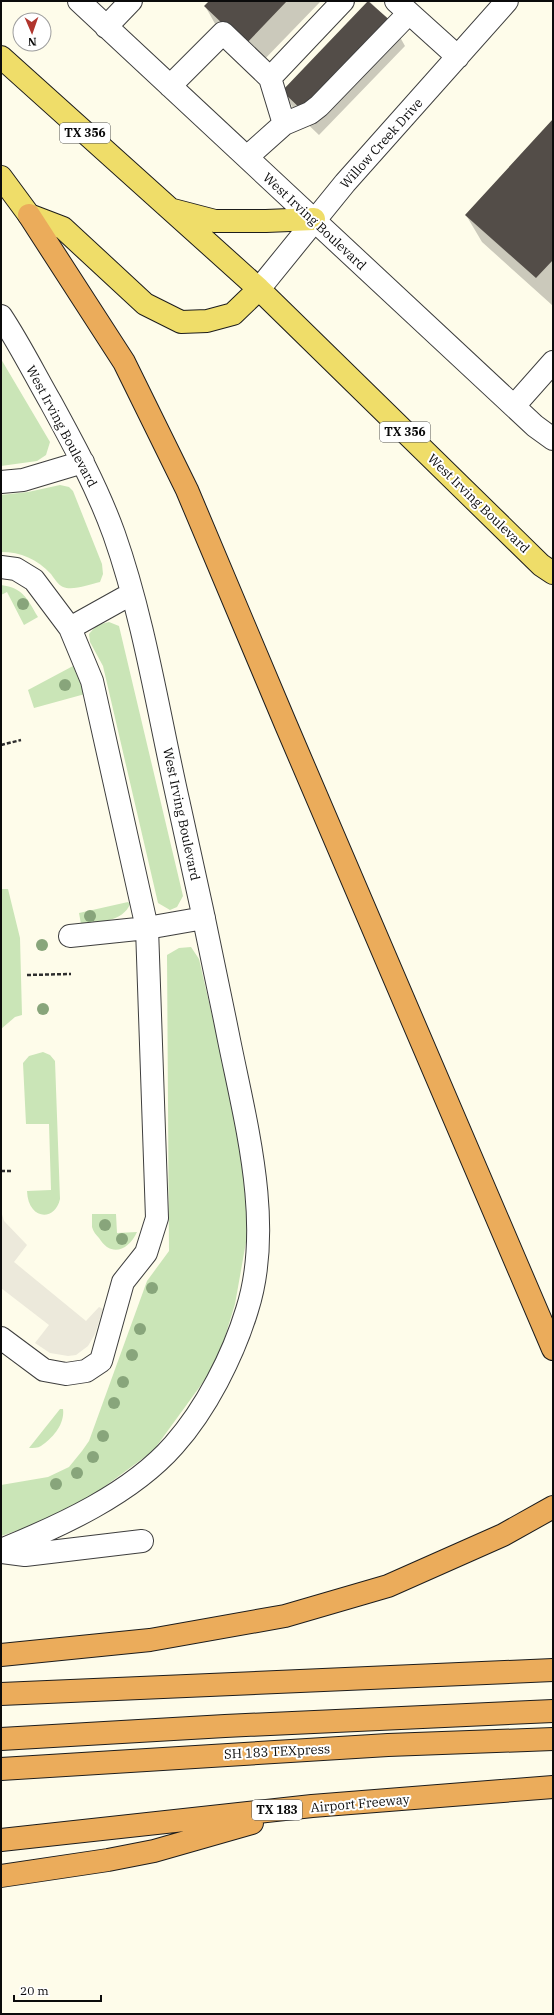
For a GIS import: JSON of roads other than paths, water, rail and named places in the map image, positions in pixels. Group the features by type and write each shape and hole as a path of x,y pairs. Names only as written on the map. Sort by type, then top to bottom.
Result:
{"highway":[{"path":"29,215 124,362 187,490 550,1343"},
{"path":"1,1656 150,1640 285,1616 388,1586 503,1535 553,1507"},
{"path":"1,1694 553,1670"},
{"name":"SH 183 TEXpress","path":"1,1739 233,1726 553,1711"},
{"name":"SH 183 TEXpress","path":"1,1769 388,1745 553,1739"},
{"name":"Airport Freeway","path":"1,1840 312,1806 553,1787"},
{"path":"1,1876 108,1860 154,1851 312,1806"}],"main road":[{"name":"West Irving Boulevard","path":"1,56 259,289 553,574"},
{"path":"1,177 29,215 63,228 145,304 181,322 207,321 233,314 259,289"},
{"path":"170,210 215,220 266,221 314,219"}],"street":[{"name":"West Irving Boulevard","path":"79,1 535,426 553,439"},
{"path":"106,26 131,1"},
{"path":"270,78 343,1"},
{"name":"Willow Creek Drive","path":"259,289 314,219 507,1"},
{"path":"247,157 284,124 310,112 319,106 402,7 458,56"},
{"path":"170,86 223,33 270,78 284,124"},
{"name":"West Irving Boulevard","path":"1,316 91,476 114,534 131,594 156,691 254,1164 258,1236 255,1275 248,1308 237,1337 205,1402 175,1445 155,1464 130,1484 70,1520 1,1551"},
{"path":"514,406 553,362"},
{"path":"1,482 22,480 83,462"},
{"path":"1,567 16,569 34,580 70,628 92,681 147,928 157,1218 146,1253 123,1282 101,1361 86,1371 66,1374 44,1370 1,1338"},
{"path":"70,628 131,594"},
{"path":"70,936 147,928 204,918"},
{"path":"1,1551 25,1555 142,1541"}]}
